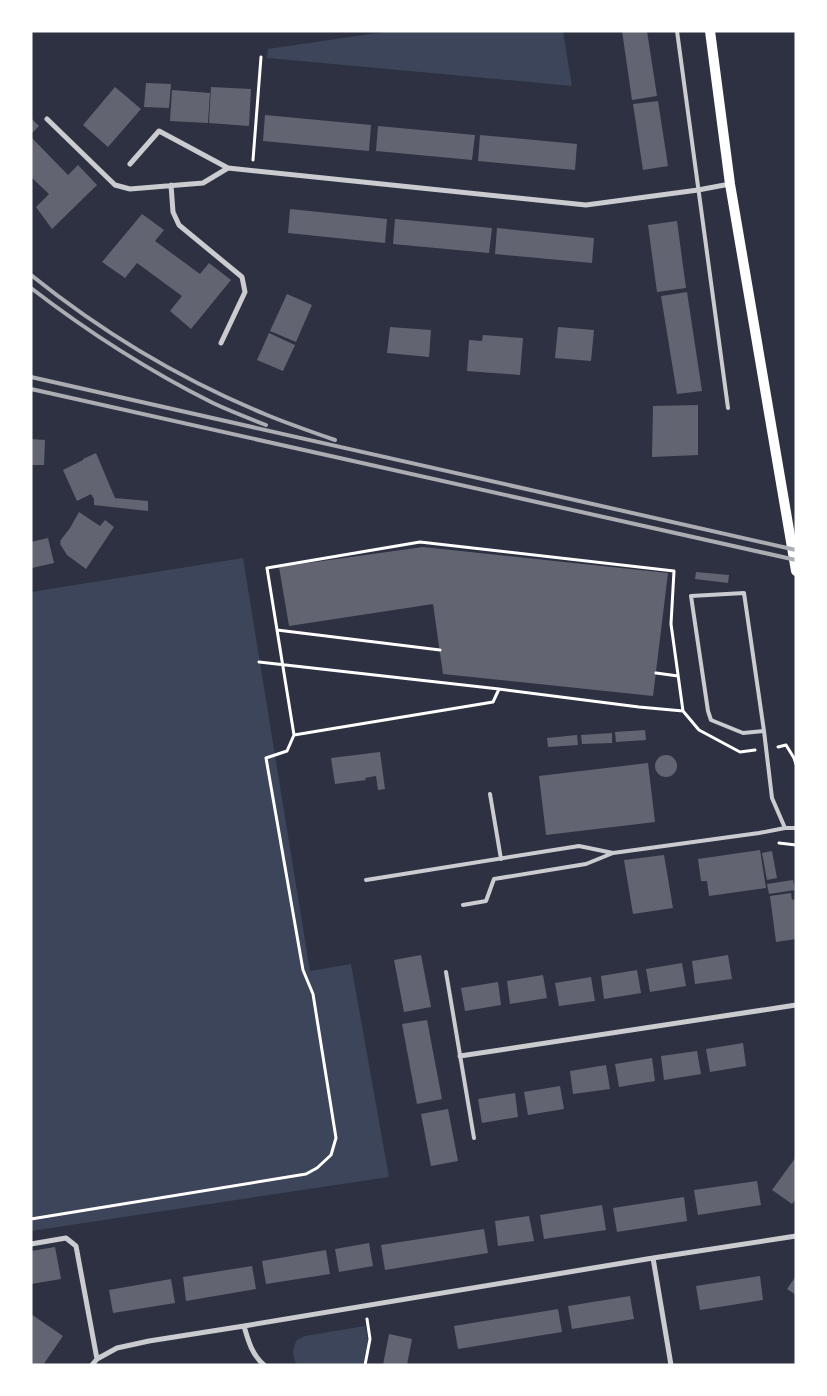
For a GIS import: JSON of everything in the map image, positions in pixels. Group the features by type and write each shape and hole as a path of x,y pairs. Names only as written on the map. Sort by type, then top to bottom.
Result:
{"main road":[{"path":"710,31 730,184 796,571"}],"street":[{"path":"47,119 115,185 130,189 203,183 228,168"},
{"path":"130,164 159,131 228,168 586,205 730,184"},
{"path":"171,185 173,212 179,225 242,276 246,292 221,343"},
{"path":"460,1056 796,1005"},
{"path":"92,1365 97,1359 117,1348 149,1341 796,1236"},
{"path":"31,1244 66,1238 76,1246 97,1359"},
{"path":"653,1258 671,1365"},
{"path":"244,1326 251,1348 264,1365"}],"lane":[{"path":"677,31 728,408"},
{"path":"764,731 742,733 711,720 708,711 691,596 744,593 764,731 772,798 785,828"},
{"path":"490,794 501,859"},
{"path":"463,905 486,901 494,879 586,864 613,853 796,828"},
{"path":"366,880 579,846 613,853"},
{"path":"446,972 474,1138"}],"path":[{"path":"253,170 261,56"},
{"path":"31,1219 306,1174 317,1168 331,1155 336,1138 313,994 303,970 266,758 288,751 294,735 267,568 420,542 674,571 670,624 683,711"},
{"path":"276,630 440,650"},
{"path":"260,662 282,666 499,688 639,707"},
{"path":"656,673 678,676"},
{"path":"294,735 494,702 499,688"},
{"path":"365,1306 370,1339 366,1365"}],"shaded area":[{"path":"390,31 563,31 572,86 267,58 268,49"},
{"path":"243,558 310,971 351,964 389,1177 31,1231 31,592"},
{"path":"365,1326 368,1340 363,1365 297,1365 293,1352 297,1340 305,1336"}],"building":[{"path":"622,31 647,31 657,96 632,100"},
{"path":"146,83 171,84 169,108 144,107"},
{"path":"115,87 141,109 108,147 83,125"},
{"path":"211,87 251,89 249,126 209,123"},
{"path":"172,90 210,93 208,123 170,121"},
{"path":"658,101 668,166 643,170 633,104"},
{"path":"265,115 371,125 369,151 263,141"},
{"path":"31,118 39,126 31,134"},
{"path":"378,126 475,135 472,160 376,151"},
{"path":"480,135 577,144 575,170 478,161"},
{"path":"31,137 68,175 78,165 97,185 52,229 36,207 49,194 31,177"},
{"path":"290,209 387,219 385,243 288,233"},
{"path":"142,214 164,230 155,241 200,274 209,263 231,280 191,329 170,311 182,296 137,263 125,278 102,262"},
{"path":"395,219 492,228 489,253 393,244"},
{"path":"677,221 686,288 657,292 648,225"},
{"path":"497,228 594,238 592,263 495,254"},
{"path":"687,292 702,391 677,394 661,296"},
{"path":"287,294 312,305 296,342 270,331"},
{"path":"390,327 431,330 429,357 387,353"},
{"path":"558,327 594,330 591,361 555,358"},
{"path":"269,333 295,345 283,371 257,360"},
{"path":"483,335 523,338 520,375 467,371 469,340 482,341"},
{"path":"698,405 698,455 652,457 653,406"},
{"path":"31,439 45,440 44,465 31,465"},
{"path":"96,453 115,498 148,501 148,511 94,505 94,499 91,494 77,501 63,470"},
{"path":"79,512 100,526 105,520 114,527 86,569 67,555 60,544 60,541"},
{"path":"48,538 54,563 32,568 31,542"},
{"path":"423,547 668,573 653,696 443,674 433,604 289,626 279,567"},
{"path":"696,572 729,575 728,583 695,579"},
{"path":"645,730 646,740 616,742 615,732"},
{"path":"612,733 612,743 582,744 581,735"},
{"path":"577,735 578,745 548,747 547,738"},
{"path":"380,752 385,789 378,790 376,776 365,778 366,780 335,784 331,758"},
{"path":"666,755 674,758 677,766 674,774 666,777 658,774 655,766 658,758"},
{"path":"648,763 655,822 546,835 539,776"},
{"path":"760,850 766,888 709,896 707,881 701,881 698,859"},
{"path":"772,851 777,878 767,880 762,853"},
{"path":"664,855 673,908 633,914 624,860"},
{"path":"793,880 795,890 769,894 767,884"},
{"path":"791,893 792,900 795,899 796,904 796,939 776,942 770,896"},
{"path":"421,955 431,1007 404,1012 394,960"},
{"path":"728,955 732,979 695,984 692,961"},
{"path":"682,963 686,986 650,992 646,969"},
{"path":"637,970 641,993 604,999 601,976"},
{"path":"543,975 547,998 510,1004 507,981"},
{"path":"591,977 595,1001 559,1006 555,983"},
{"path":"498,982 501,1005 465,1011 461,988"},
{"path":"427,1020 442,1099 417,1104 402,1024"},
{"path":"743,1043 746,1066 710,1072 706,1049"},
{"path":"697,1051 701,1074 664,1080 661,1056"},
{"path":"652,1058 655,1081 619,1087 615,1064"},
{"path":"606,1065 610,1089 573,1094 570,1071"},
{"path":"560,1086 564,1109 528,1115 524,1092"},
{"path":"515,1093 518,1117 482,1123 478,1099"},
{"path":"448,1109 458,1161 431,1166 421,1114"},
{"path":"796,1157 796,1199 792,1204 772,1190"},
{"path":"757,1181 761,1205 698,1215 694,1190"},
{"path":"684,1197 687,1221 617,1232 613,1208"},
{"path":"602,1205 606,1230 544,1239 540,1215"},
{"path":"529,1216 534,1241 498,1246 495,1221"},
{"path":"484,1229 488,1253 385,1270 381,1245"},
{"path":"369,1243 373,1266 339,1272 335,1249"},
{"path":"55,1247 61,1279 31,1284 31,1251"},
{"path":"326,1250 330,1274 266,1284 262,1261"},
{"path":"252,1266 256,1289 186,1301 183,1277"},
{"path":"760,1276 763,1300 700,1310 696,1286"},
{"path":"796,1276 796,1295 787,1289"},
{"path":"171,1279 175,1303 113,1313 109,1290"},
{"path":"630,1296 634,1319 572,1329 568,1306"},
{"path":"558,1309 562,1332 458,1349 454,1326"},
{"path":"31,1314 63,1336 43,1365 31,1365"},
{"path":"389,1334 412,1339 407,1365 383,1365"}],"railway":[{"path":"31,275 115,336 174,371 204,387 267,415 335,440"},
{"path":"31,288 74,320 166,378 232,412 266,425"},
{"path":"31,377 796,550"},
{"path":"31,389 796,560"}]}
